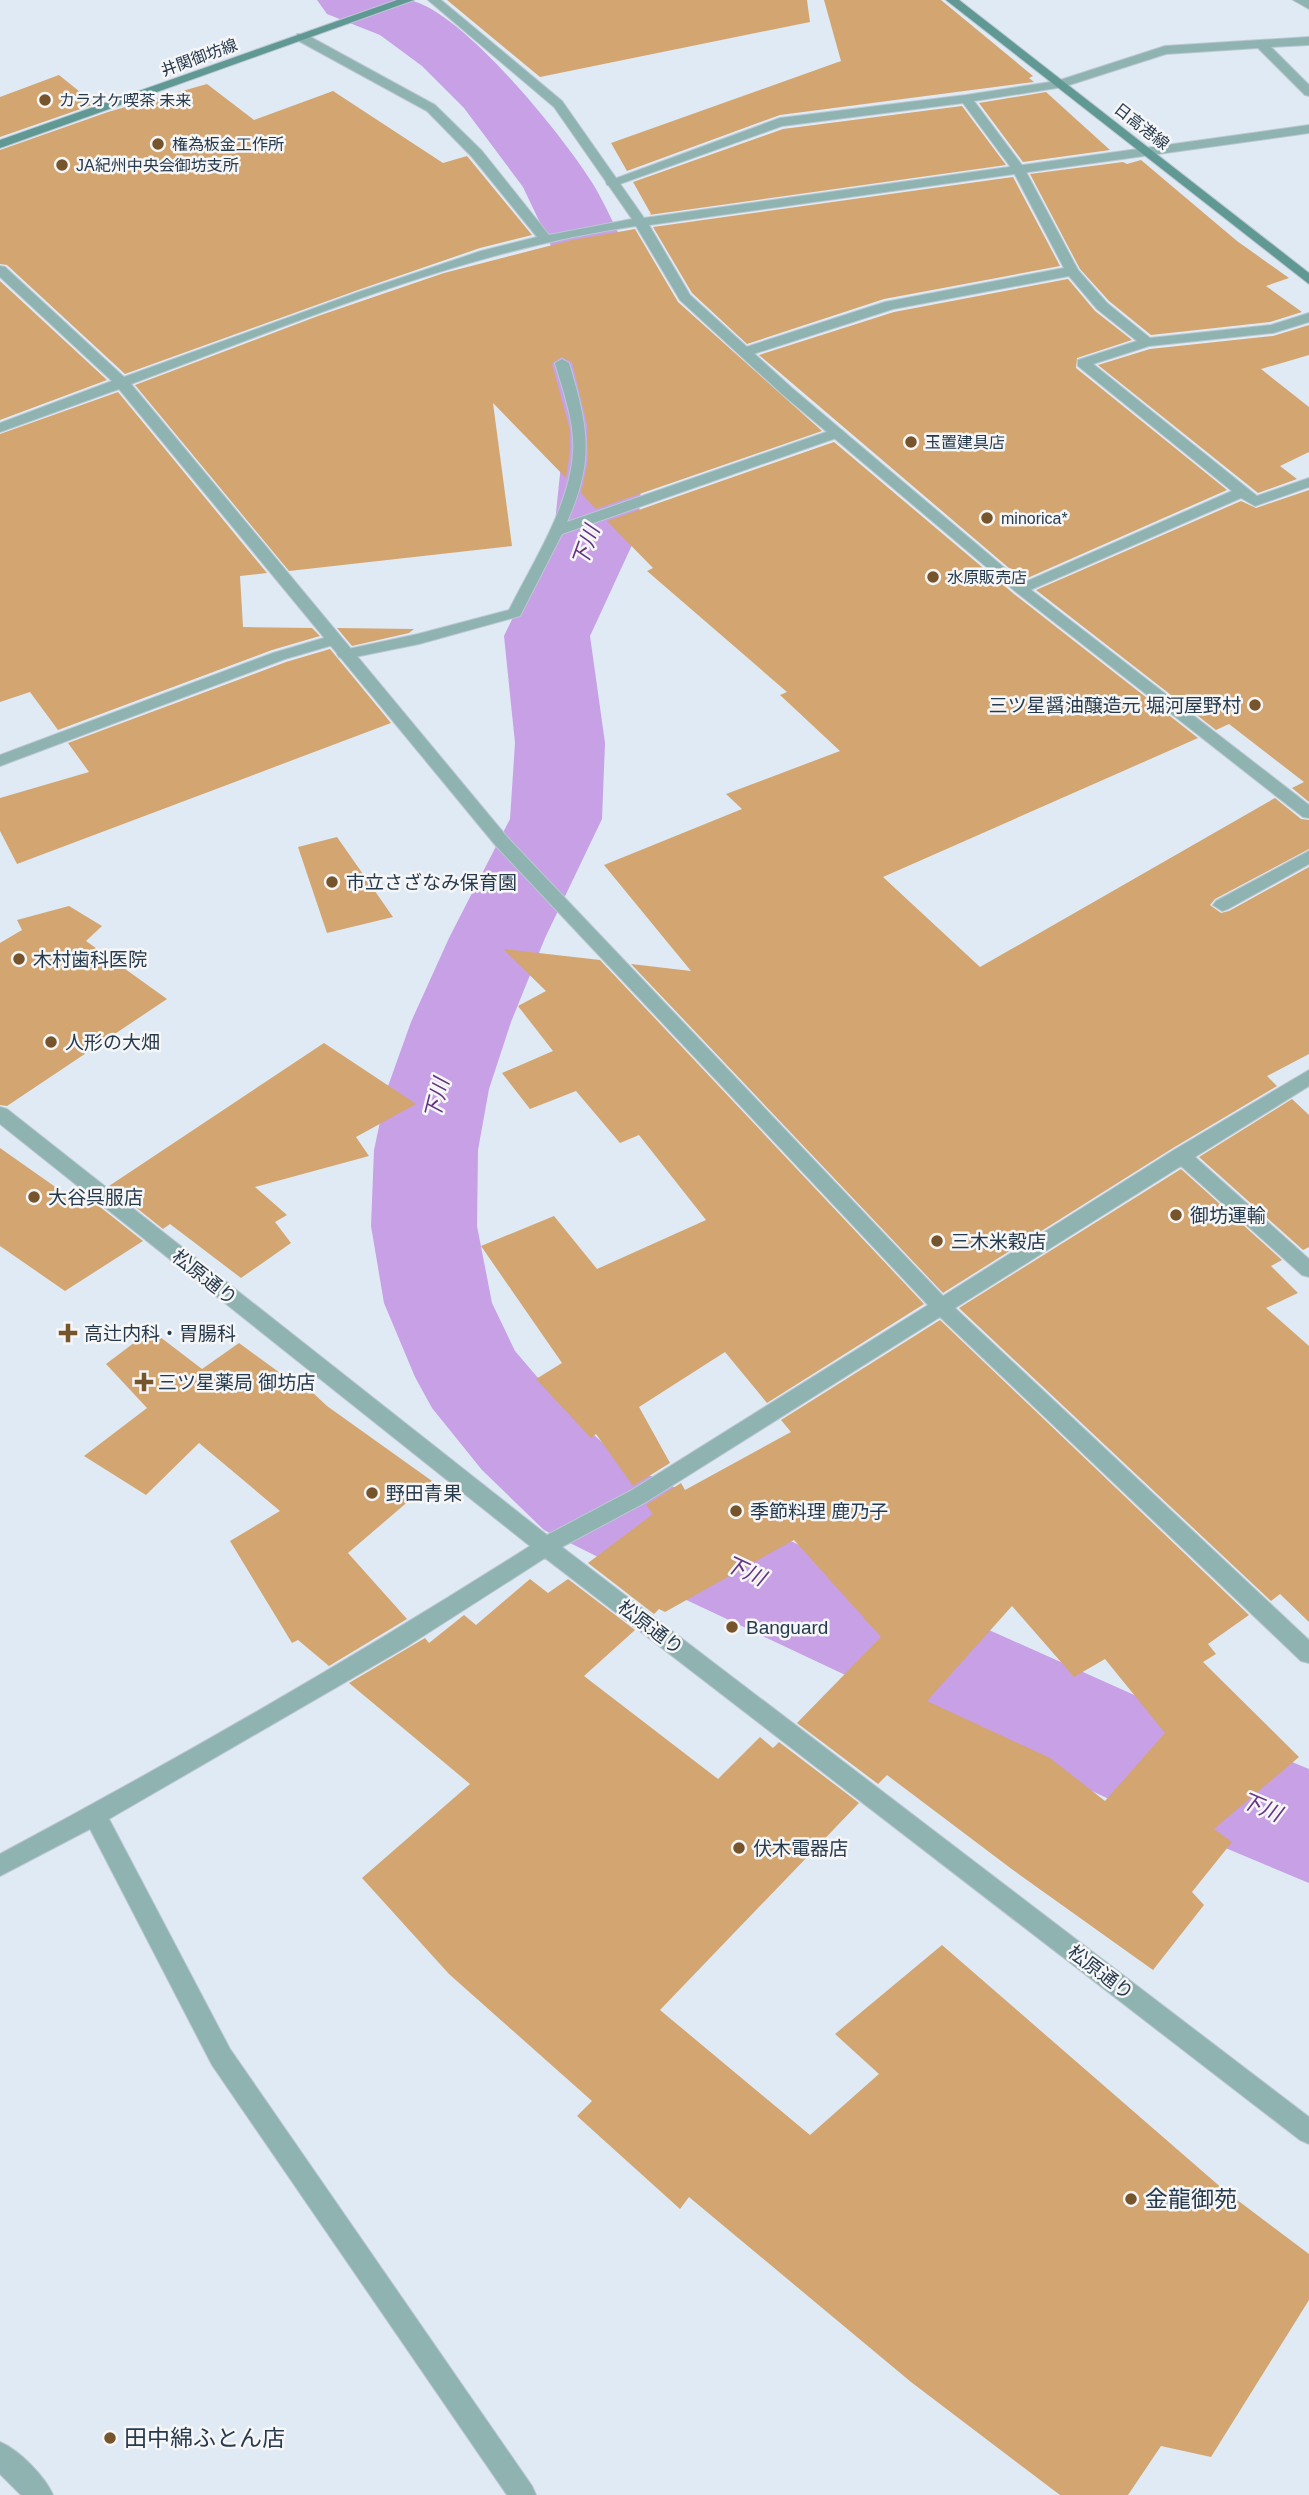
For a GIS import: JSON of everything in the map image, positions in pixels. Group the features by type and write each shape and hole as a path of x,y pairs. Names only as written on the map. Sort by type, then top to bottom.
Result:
{"main road":[{"name":"井関御坊線","path":"0,144 359,15 408,0"},
{"name":"日高港線","path":"952,0 1309,280"}],"street":[{"path":"433,0 558,104 641,223 685,297 837,433 1021,589 1309,813"},
{"path":"1299,0 1309,5"},
{"path":"301,37 430,108 477,154 547,240"},
{"path":"612,182 780,122 967,99 1059,83 1165,50 1309,41"},
{"path":"1261,44 1309,92"},
{"path":"967,99 1018,168 1072,271 1102,306 1147,342"},
{"path":"0,428 475,258 547,240 611,226 1309,129"},
{"path":"0,270 122,383 502,842 941,1306 1309,1654"},
{"path":"745,352 890,305 1072,271"},
{"path":"1309,317 1273,330 1147,342 1083,363 1255,502 1309,482"},
{"path":"345,654 419,639 516,613 561,530 577,477 580,450 572,399 562,363"},
{"path":"561,530 837,433"},
{"path":"1021,589 1241,492"},
{"path":"0,761 279,656 334,640"},
{"path":"1222,905 1309,857"},
{"path":"0,1866 95,1815 398,1641 572,1530 639,1496 1309,1077"},
{"name":"松原通り","path":"0,1114 546,1547 1309,2132"},
{"path":"1181,1155 1309,1270"},
{"path":"95,1815 221,2057 523,2495"},
{"path":"0,2455 40,2495"}],"building":[{"path":"447,0 807,0 810,22 540,77"},
{"path":"824,0 941,0 1033,76 1029,78 1034,82 780,115 627,171 611,143 841,61"},
{"name":"カラオケ喫茶 未来","path":"59,75 95,104 0,137 0,97"},
{"path":"207,84 254,120 333,91 443,163 467,156 532,235 480,248 125,374 7,265 0,264 0,150 108,112"},
{"path":"1046,92 1110,150 1023,162 979,103"},
{"path":"962,106 1006,165 649,215 651,214 633,182 783,129"},
{"path":"1141,160 1237,241 1289,278 1266,286 1302,312 1270,322 1151,335 1109,301 1080,269 1030,174 1123,162 1127,164"},
{"path":"1013,177 1060,266 884,299 747,344 692,293 653,227"},
{"path":"635,229 678,302 822,431 596,509 581,493 588,461 587,424 572,362 561,357 552,364 570,430 566,478 493,403 512,546 289,571 135,385 318,316 444,273 572,240"},
{"path":"1068,279 1095,311 1132,340 1077,358 1076,368 1227,490 1023,580 759,355 894,312"},
{"path":"0,281 107,380 0,420"},
{"path":"1309,325 1309,355 1261,369 1309,407 1309,452 1280,466 1297,479 1258,493 1098,365 1150,349 1273,336"},
{"path":"118,392 267,573 240,576 243,627 312,628 320,636 272,650 58,730 30,692 0,702 0,434"},
{"path":"834,442 1014,594 1198,738 883,877 980,967 1275,798 1301,819 1309,820 1309,849 1215,899 1210,905 1221,913 1229,911 1309,867 1309,1054 1267,1076 1277,1086 943,1293 631,964 691,971 604,865 742,809 726,794 840,751 780,695 787,692 647,571 653,568 607,521"},
{"path":"1309,490 1309,802 1292,788 1304,782 1229,724 1216,730 1036,590 1241,501 1256,508"},
{"path":"337,628 414,629 409,633 352,646"},
{"path":"330,649 391,723 17,864 0,831 0,798 89,772 68,743 286,662"},
{"path":"337,837 393,917 327,933 298,847"},
{"path":"69,906 102,926 86,941 167,999 7,1106 0,1105 0,943 22,930 17,920"},
{"path":"503,949 600,960 924,1304 767,1403 725,1352 639,1407 670,1463 633,1486 596,1434 591,1438 536,1379 562,1363 481,1246 554,1216 597,1269 706,1220 639,1135 620,1143 576,1091 530,1109 502,1073 553,1051 518,1006 546,991"},
{"path":"324,1043 416,1104 356,1137 369,1156 255,1187 287,1215 275,1222 291,1243 241,1278 170,1224 163,1229 109,1186"},
{"path":"1292,1099 1309,1115 1309,1247 1303,1250 1199,1157"},
{"name":"大谷呉服店","path":"0,1148 81,1205 90,1199 143,1241 65,1291 0,1246"},
{"path":"1181,1169 1282,1260 1271,1266 1298,1293 1266,1308 1309,1346 1309,1622 1280,1594 1271,1601 959,1308"},
{"path":"940,1320 1249,1615 1208,1644 1216,1654 1203,1662 1299,1757 1214,1829 1232,1842 1192,1892 1204,1905 1153,1970 1013,1870 887,1775 878,1784 797,1723 881,1637 794,1540 665,1612 659,1609 654,1614 588,1563 653,1514 646,1505 681,1483 685,1490 791,1432 781,1420","holes":["1012,1606 1074,1677 1105,1659 1165,1733 1105,1801 1050,1758 927,1701"]},
{"path":"151,1330 202,1369 239,1343 309,1394 312,1392 327,1406 432,1481 348,1553 407,1619 329,1666 298,1640 292,1643 230,1541 280,1511 199,1443 146,1495 84,1456 147,1408 106,1364"},
{"path":"530,1579 548,1593 568,1579 635,1630 584,1676 718,1779 760,1737 773,1748 779,1742 859,1803 660,2010 810,2135 879,2074 835,2034 942,1945 1224,2190 1309,2254 1309,2300 1211,2457 1161,2446 1128,2495 1060,2495 911,2382 689,2197 680,2209 577,2116 592,2101 449,1974 362,1878 470,1784 349,1683 425,1638 429,1643 464,1615 476,1625"}],"waterway":[{"name":"下川","path":"350,0 403,21 446,52 488,93 557,184 588,246 574,279 579,344 605,426 596,532 547,636 560,743 556,819 497,938 461,1022 438,1089 426,1150 424,1226 438,1303 471,1377 522,1438 585,1497 687,1547 1155,1762 1309,1827"}],"place":[{"name":"カラオケ喫茶 未来","path":"45,100"},
{"name":"権為板金工作所","path":"158,144"},
{"name":"JA紀州中央会御坊支所","path":"62,165"},
{"name":"玉置建具店","path":"911,442"},
{"name":"minorica*","path":"987,518"},
{"name":"水原販売店","path":"933,577"},
{"name":"三ツ星醤油醸造元 堀河屋野村","path":"1255,705"},
{"name":"市立さざなみ保育園","path":"332,882"},
{"name":"木村歯科医院","path":"19,959"},
{"name":"人形の大畑","path":"51,1042"},
{"name":"大谷呉服店","path":"34,1197"},
{"name":"御坊運輸","path":"1176,1215"},
{"name":"三木米穀店","path":"937,1241"},
{"name":"高辻内科・胃腸科","path":"68,1333"},
{"name":"三ツ星薬局 御坊店","path":"144,1382"},
{"name":"野田青果","path":"372,1493"},
{"name":"季節料理 鹿乃子","path":"736,1511"},
{"name":"Banguard","path":"732,1627"},
{"name":"伏木電器店","path":"739,1848"},
{"name":"金龍御苑","path":"1131,2199"},
{"name":"田中綿ふとん店","path":"110,2438"}]}
